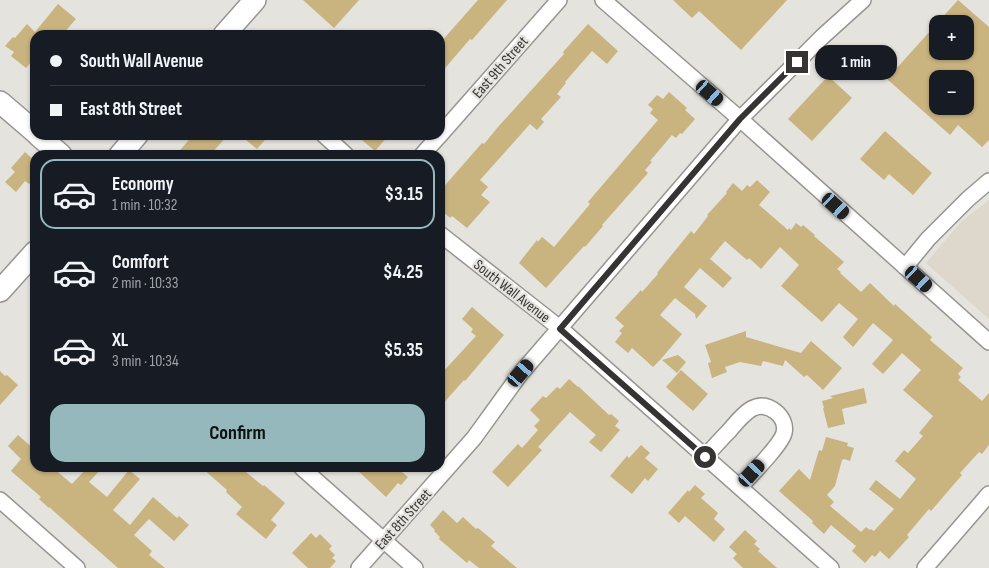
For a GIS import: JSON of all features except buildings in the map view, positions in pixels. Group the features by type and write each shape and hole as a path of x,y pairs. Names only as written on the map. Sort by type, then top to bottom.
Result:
{"main road":[{"path":"228,30 255,0"},
{"path":"0,102 30,128"},
{"path":"44,140 55,150"},
{"path":"124,150 133,140"},
{"path":"0,291 30,258"}],"street":[{"name":"East 9th Street","path":"445,129 559,0"},
{"path":"603,0 740,119 989,342"},
{"name":"East 8th Street","path":"445,471 474,438 521,373 740,119 822,37 863,0"},
{"path":"330,140 340,150"},
{"name":"East 9th Street","path":"426,150 436,140"},
{"path":"905,267 928,239 989,181"},
{"name":"South Wall Avenue","path":"445,238 560,329 831,568"},
{"path":"705,457 745,412 756,407 765,406 777,413 784,422 784,433 778,444 740,487"},
{"path":"307,472 415,568"},
{"name":"East 8th Street","path":"359,568 444,472"},
{"path":"925,568 989,494"},
{"path":"0,500 77,568"}],"shaded area":[{"path":"989,200 989,319 926,263 961,222"}],"route":[{"path":"705,457 560,329 740,119 797,62"}]}
